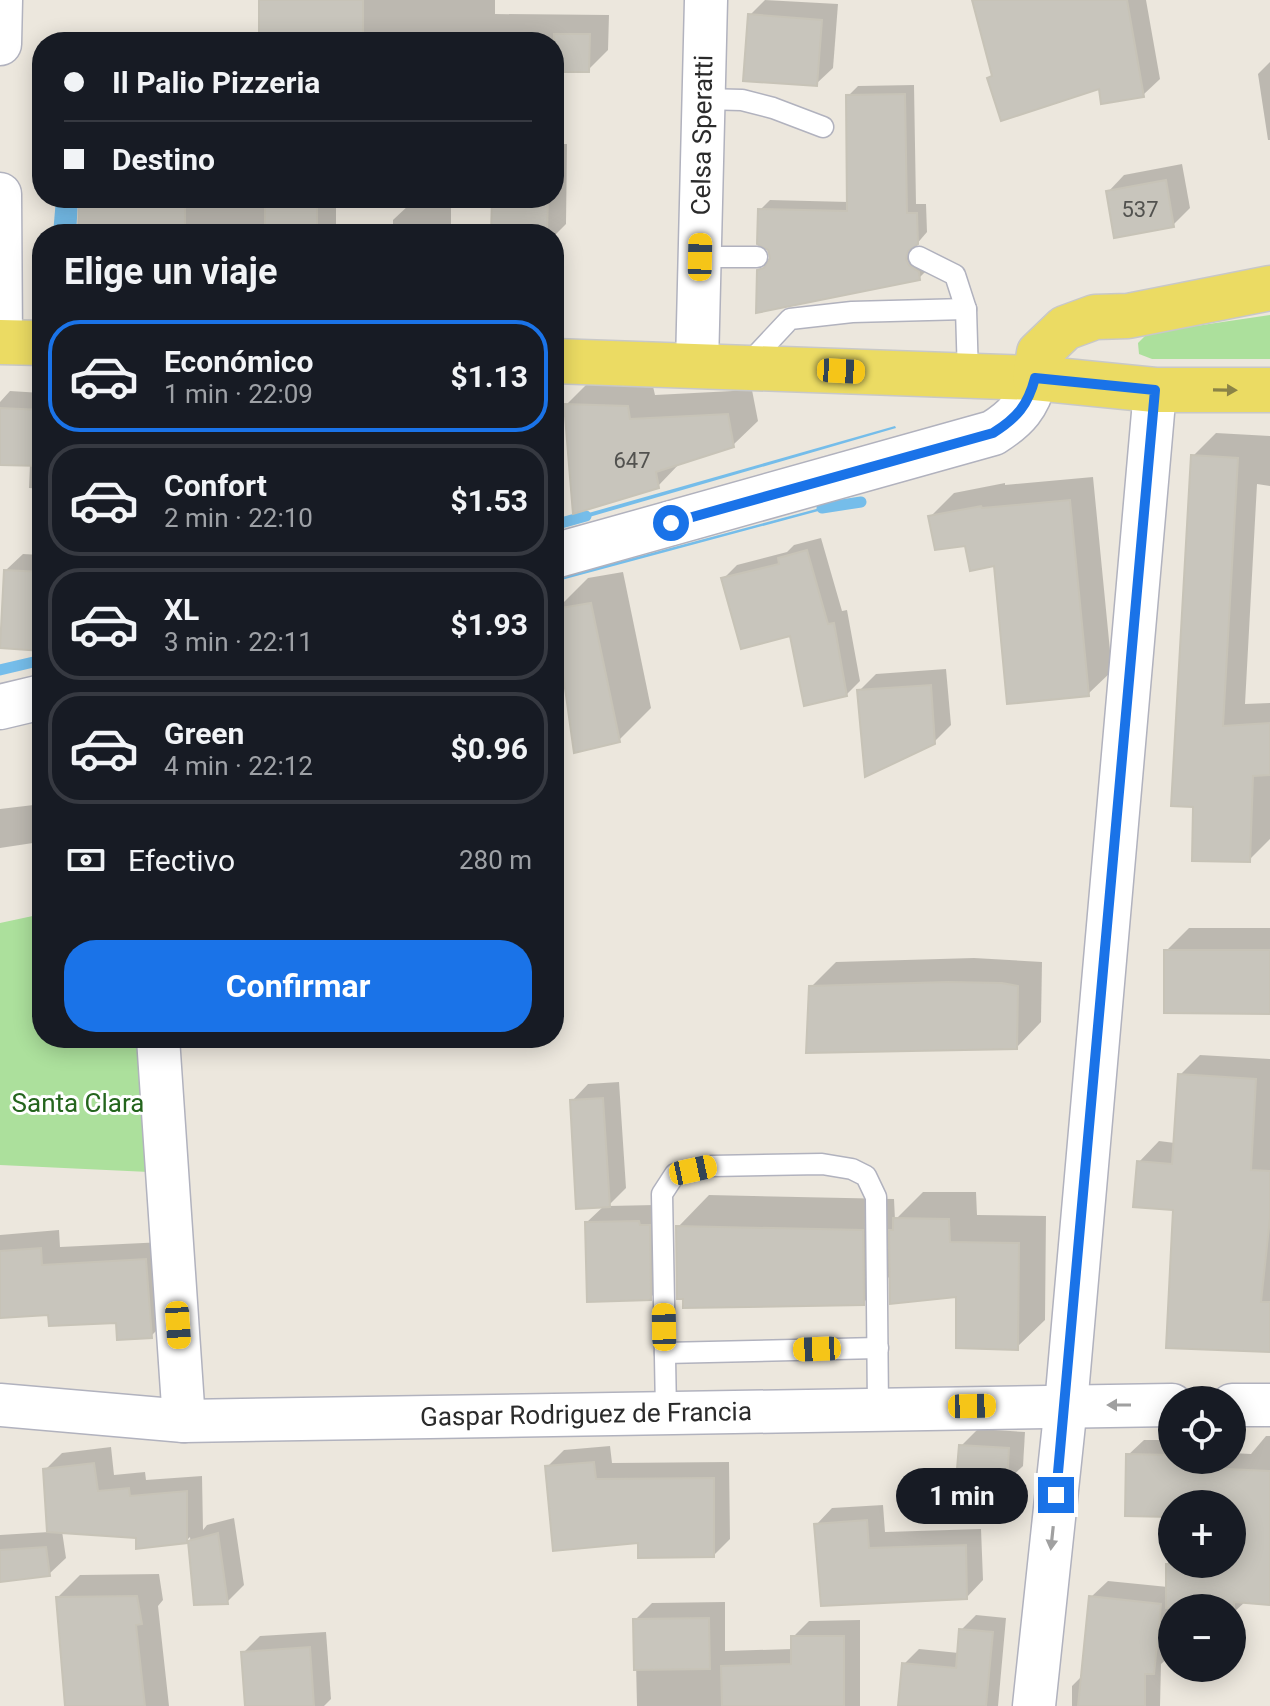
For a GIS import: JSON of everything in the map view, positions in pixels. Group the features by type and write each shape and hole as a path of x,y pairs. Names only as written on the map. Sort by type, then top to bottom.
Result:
{"main road":[{"path":"1035,378 1039,353 1065,328 1095,317 1128,316 1270,288"},
{"path":"0,342 32,343"},
{"path":"564,361 1035,378 1155,390 1270,390"}],"street":[{"path":"0,44 1,0"},
{"name":"Celsa Speratti","path":"697,365 706,0"},
{"path":"0,194 0,342"},
{"path":"564,553 993,433 1021,413 1030,398 1035,378"},
{"path":"1034,1706 1066,1405 1155,390"},
{"path":"0,707 32,699"},
{"path":"159,1048 184,1421"},
{"name":"Gaspar Rodriguez de Francia","path":"0,1405 184,1421 1158,1405"},
{"path":"1246,1405 1270,1405"}],"lane":[{"path":"703,99 742,100 823,127"},
{"path":"700,257 757,257"},
{"path":"919,257 955,275 966,309 968,376"},
{"path":"746,367 790,319 852,312 966,309"},
{"path":"666,1412 662,1194 675,1174 712,1166 822,1164 852,1169 866,1176 876,1197 878,1408"},
{"path":"665,1353 878,1348"}],"green space":[{"path":"1270,315 1270,359 1152,359 1139,354 1138,343 1148,333"},
{"name":"Santa Clara","path":"32,916 32,1048 143,1048 149,1172 0,1165 0,923"}],"water":[{"path":"55,208 78,208 77,224 54,224"},
{"path":"896,428 572,522 571,518"},
{"path":"835,504 837,506 564,579 564,576"}],"building":[{"path":"259,0 363,0 363,32 259,32"},
{"path":"972,0 1127,0 1144,97 1101,104 1099,89 1001,121 987,78 992,76"},
{"path":"748,14 822,20 817,86 743,81"},
{"path":"564,34 590,34 589,72 564,72"},
{"path":"905,94 907,213 917,213 918,244 908,251 906,259 919,272 920,280 756,313 757,270 764,268 770,258 768,250 757,244 758,209 847,211 846,95"},
{"path":"1166,180 1174,227 1114,238 1106,191"},
{"path":"79,208 185,208 185,224 78,224"},
{"path":"265,208 317,208 317,224 265,224"},
{"path":"492,208 548,208 547,224 491,224"},
{"path":"564,404 628,406 630,419 728,414 734,447 656,472 659,488 573,514"},
{"path":"0,408 32,410 32,466 0,465"},
{"path":"1191,455 1238,458 1223,726 1270,723 1270,775 1253,776 1250,862 1192,861 1193,807 1171,806"},
{"path":"1070,500 1089,696 1007,704 994,566 970,571 965,546 935,550 928,516 981,506"},
{"path":"807,550 828,624 834,623 847,696 804,706 790,636 741,649 721,578 779,564 778,558"},
{"path":"4,570 32,571 32,650 0,648"},
{"path":"591,603 620,742 574,753 564,681 564,607"},
{"path":"931,685 935,744 865,777 857,690"},
{"path":"1164,950 1270,950 1270,1014 1164,1013"},
{"path":"948,982 1018,986 1017,1049 806,1053 809,986"},
{"path":"1178,1074 1256,1079 1251,1170 1270,1171 1270,1218 1261,1302 1270,1302 1270,1352 1166,1348 1173,1210 1133,1207 1137,1161 1172,1164"},
{"path":"603,1098 610,1207 576,1209 570,1100"},
{"path":"893,1218 949,1219 950,1242 1019,1243 1018,1350 956,1348 956,1297 890,1304 889,1230 893,1230"},
{"path":"639,1221 640,1225 650,1225 651,1300 587,1302 585,1222"},
{"path":"676,1226 863,1230 864,1305 683,1308 683,1299 677,1299"},
{"path":"41,1248 42,1265 146,1259 152,1338 117,1340 116,1323 49,1326 48,1315 0,1318 0,1251"},
{"path":"959,1445 1009,1448 1007,1484 956,1481"},
{"path":"1126,1454 1158,1455 1158,1474 1270,1471 1270,1605 1246,1603 1246,1594 1166,1594 1166,1578 1246,1578 1246,1490 1158,1490 1158,1517 1125,1516"},
{"path":"594,1462 596,1479 714,1478 714,1557 638,1558 638,1543 553,1551 545,1466"},
{"path":"94,1463 98,1491 129,1488 130,1496 187,1491 187,1543 136,1549 136,1538 47,1532 43,1469"},
{"path":"867,1520 869,1548 966,1545 967,1599 821,1606 814,1524"},
{"path":"218,1533 228,1604 194,1605 188,1541"},
{"path":"46,1547 50,1576 0,1582 0,1550"},
{"path":"137,1596 142,1624 136,1625 145,1706 65,1706 56,1597"},
{"path":"1089,1596 1158,1604 1154,1674 1145,1674 1145,1706 1078,1706"},
{"path":"709,1618 710,1669 634,1670 633,1619"},
{"path":"959,1629 993,1632 986,1706 898,1706 902,1663 956,1668"},
{"path":"791,1636 844,1636 844,1706 722,1706 721,1666 791,1664"},
{"path":"310,1647 314,1706 245,1706 241,1652"}],"waterway":[{"path":"822,508 861,502"},
{"path":"564,522 586,516"},
{"path":"0,670 32,662"}],"route":[{"path":"671,523 993,433 1021,413 1030,398 1035,378 1155,390 1056,1495"}]}
